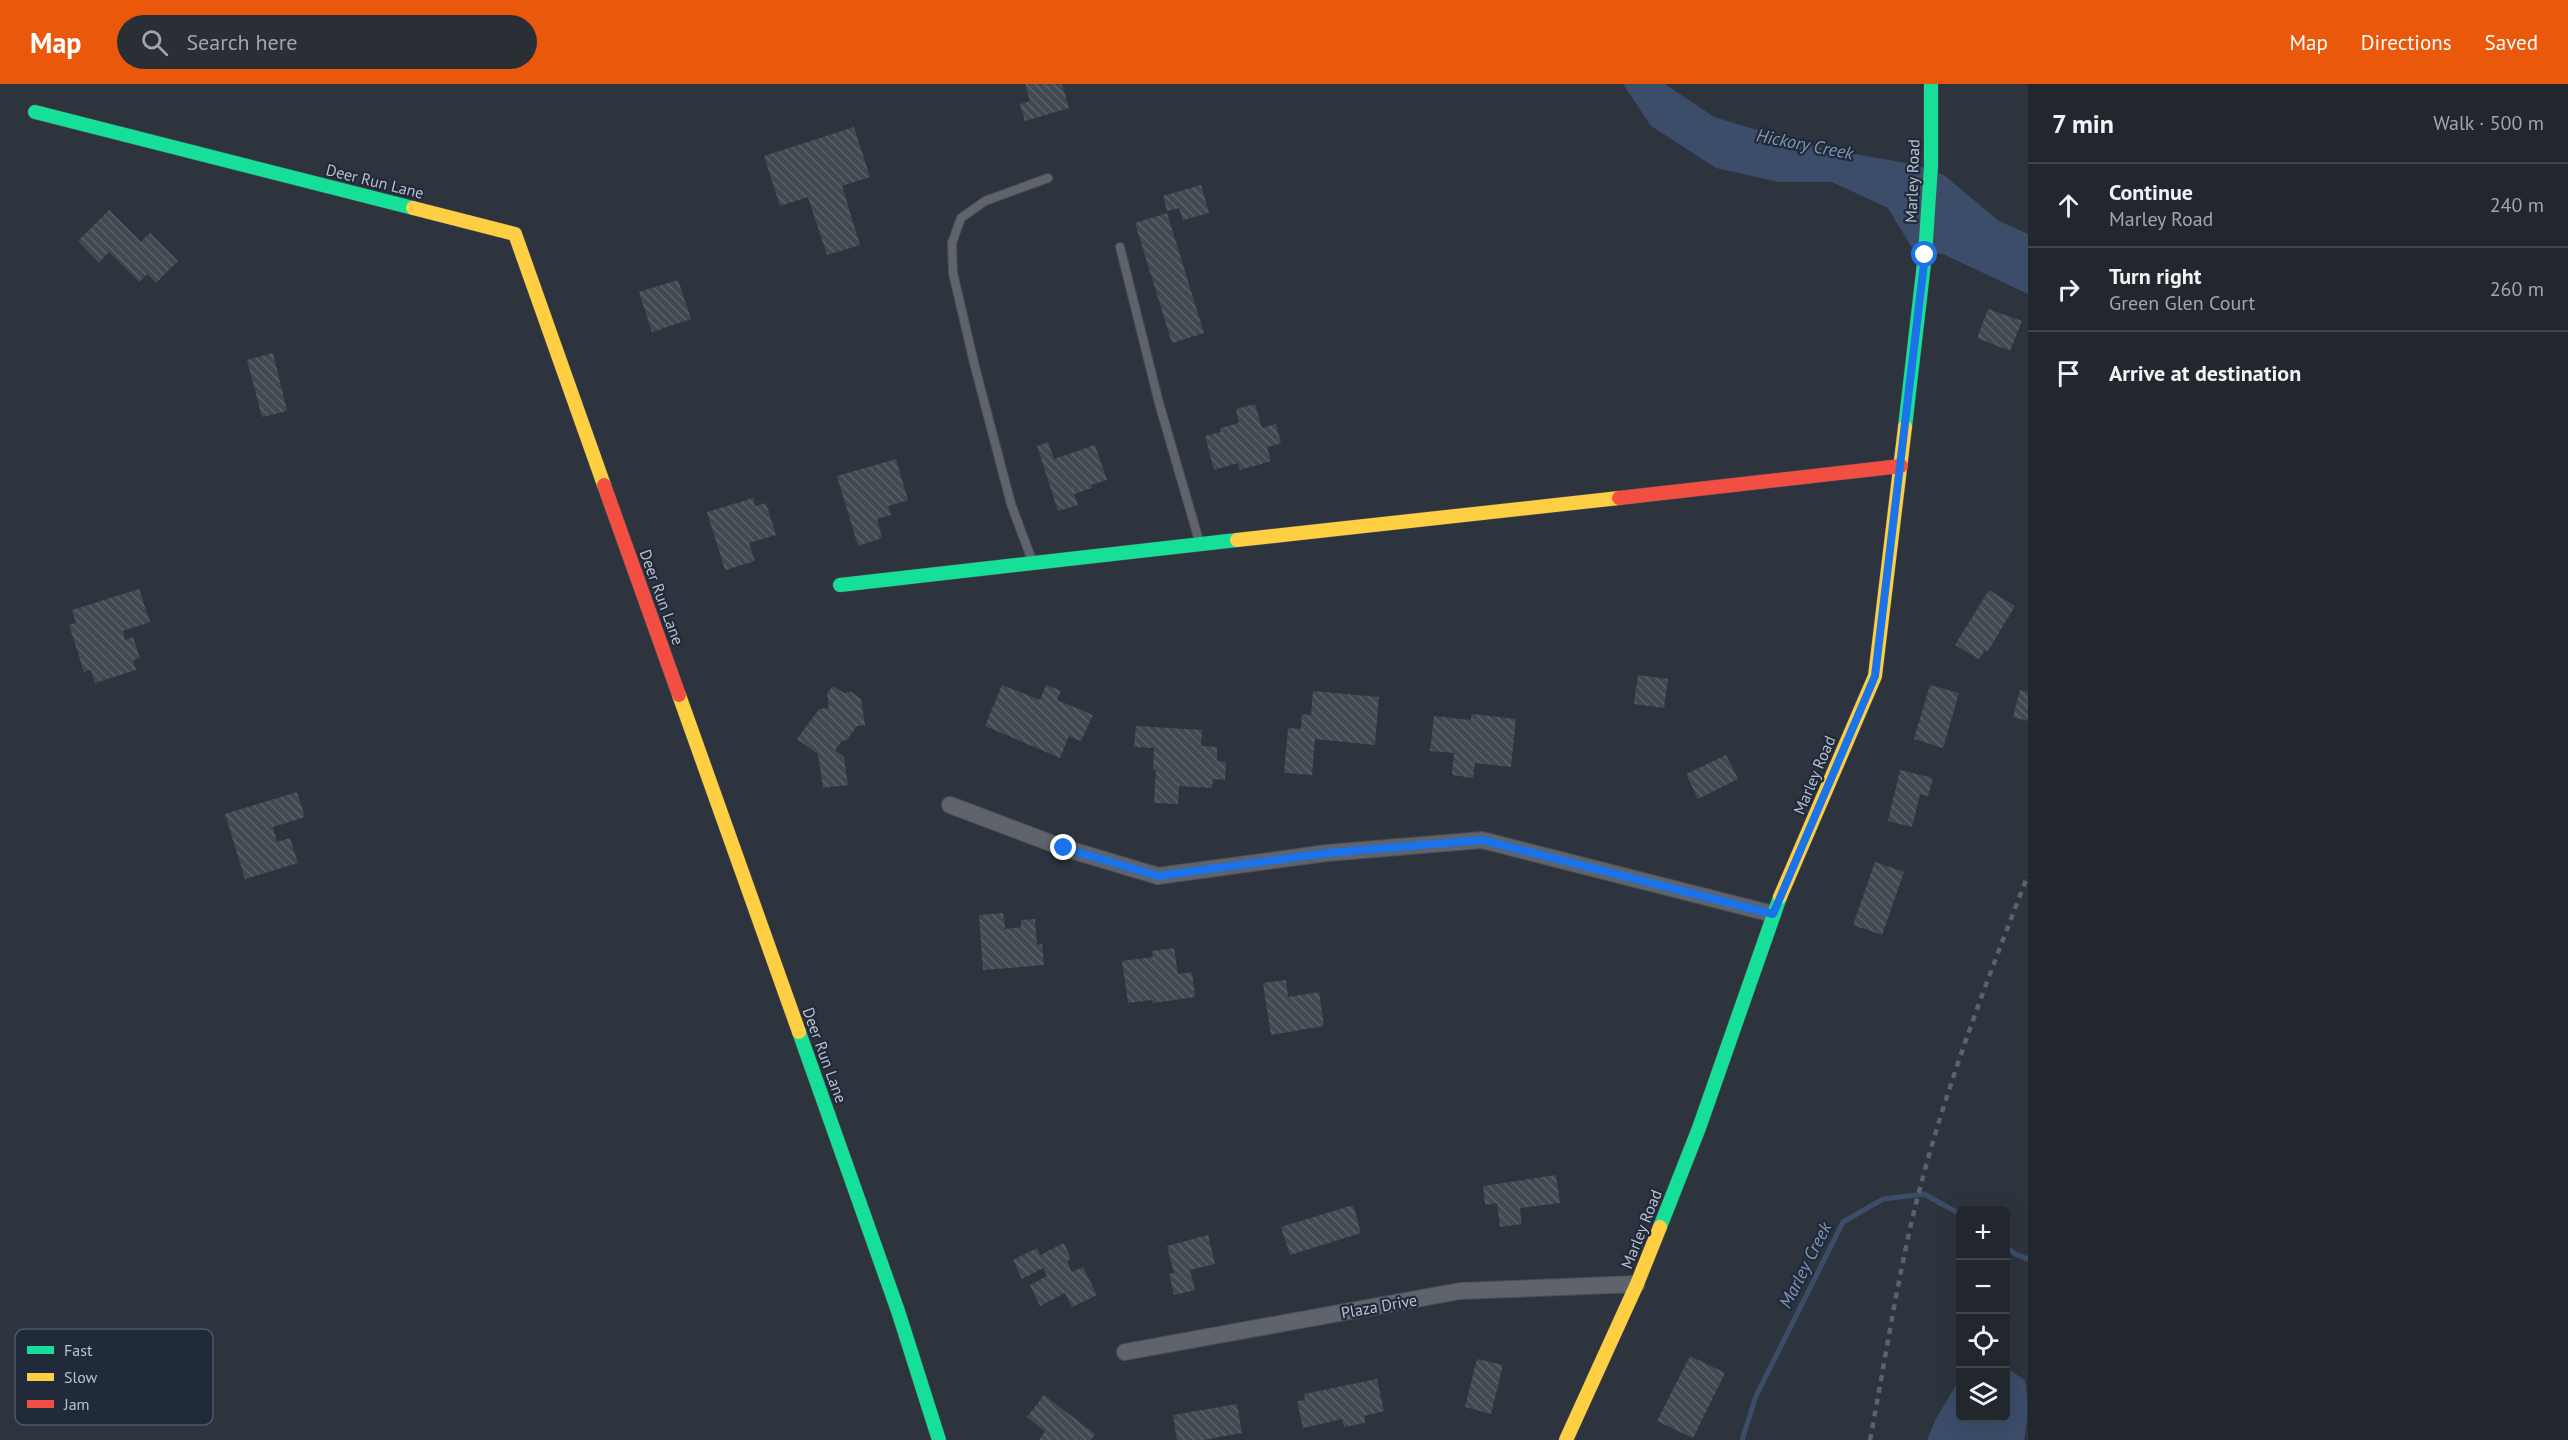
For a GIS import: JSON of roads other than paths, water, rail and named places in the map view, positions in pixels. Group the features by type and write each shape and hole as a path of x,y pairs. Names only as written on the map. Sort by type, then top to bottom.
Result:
{"street":[{"name":"Marley Road","path":"1566,1440 1637,1284 1699,1128 1773,914 1875,676 1925,255 1931,166 1931,84"},
{"name":"Deer Run Lane","path":"35,112 515,234 890,1289 939,1440"},
{"path":"840,585 1901,466"},
{"path":"950,805 1064,848 1158,876 1327,853 1482,840 1773,914"},
{"name":"Plaza Drive","path":"1125,1352 1460,1291 1637,1284"}],"lane":[{"path":"1033,563 1011,504 974,363 953,273 952,243 961,218 985,201 1048,178"},
{"path":"1120,247 1159,403 1200,544"}],"water":[{"path":"1623,84 1665,84 1714,117 1810,146 1917,165 1944,175 1999,221 2028,234 2028,294 1943,254 1914,251 1888,208 1832,182 1779,182 1716,168 1651,126"},
{"path":"2010,1371 2025,1380 2027,1410 2024,1440 1927,1440 1956,1385 1956,1422 2010,1422"}],"waterway":[{"name":"Marley Creek","path":"1742,1440 1756,1396 1843,1222 1883,1199 1924,1194 1956,1212"},
{"name":"Marley Creek","path":"2010,1250 2028,1259"}],"railway":[{"path":"1870,1440 1900,1275 1923,1176 1949,1089 2028,875"}],"water label":[{"name":"Hickory Creek","path":"1805,144"}]}
